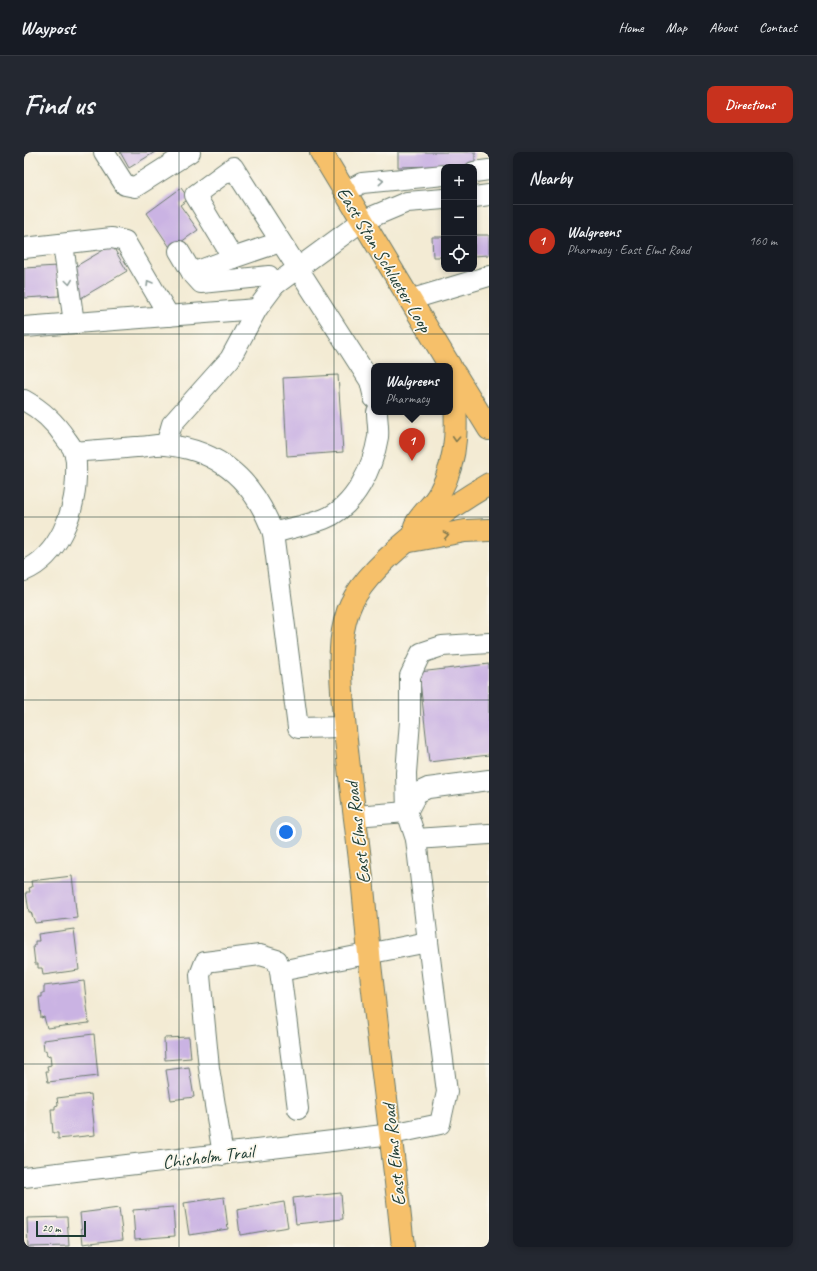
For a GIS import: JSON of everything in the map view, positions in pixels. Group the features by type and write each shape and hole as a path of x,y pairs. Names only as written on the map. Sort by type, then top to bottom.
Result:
{"main road":[{"name":"East Stan Schlueter Loop","path":"321,152 448,363"},
{"name":"East Stan Schlueter Loop","path":"453,372 489,429"},
{"path":"453,372 489,404"},
{"path":"407,542 419,518 440,494 449,475 456,444 453,372"},
{"name":"East Elms Road","path":"403,1247 392,1134 369,953 364,894 345,727 340,652 349,610 359,590 374,573 407,542 456,504 489,484"},
{"path":"407,542 465,531 489,530"}],"street":[{"path":"104,152 125,185 135,188 190,152"},
{"path":"233,258 195,195 233,166 297,269 370,381 371,385"},
{"path":"477,172 489,170"},
{"path":"345,192 362,183 441,175"},
{"path":"477,196 489,195"},
{"path":"166,445 172,424 230,359 257,309 275,285 362,221 407,202 441,199"},
{"path":"24,248 112,238 125,241 169,316"},
{"path":"192,273 280,242"},
{"path":"63,244 74,323"},
{"path":"179,251 192,273 201,283 269,276 275,285"},
{"path":"409,300 489,276"},
{"path":"24,327 257,309"},
{"path":"24,400 39,408 56,425 74,452 75,493 68,520 56,544 42,560 24,572"},
{"path":"274,533 326,518 345,505 363,484 372,460 378,436 377,415"},
{"path":"74,452 166,445 195,450 217,459 237,474 253,493 267,516 274,533 298,728 345,727"},
{"path":"280,972 428,942 416,839 407,812 406,773 410,721 410,676 421,653 442,646 489,643"},
{"path":"407,812 417,793 428,788 489,780"},
{"path":"355,816 407,812"},
{"path":"416,839 489,834"},
{"name":"Chisholm Trail","path":"24,1177 223,1155 392,1134 440,1124 447,1092 428,942"},
{"path":"223,1155 209,1068 200,975 205,962 260,955 276,960 280,972 298,1109"}],"building":[{"path":"120,152 155,152 129,168"},
{"path":"398,152 475,152 475,164 441,164 441,166 398,167"},
{"path":"181,188 189,199 180,205 198,230 171,249 147,213"},
{"path":"477,235 489,235 489,255 477,256"},
{"path":"432,237 441,237 441,257 433,257"},
{"path":"112,245 127,271 81,298 66,272"},
{"path":"57,266 59,296 24,298 24,268"},
{"path":"338,375 343,452 287,456 283,378"},
{"path":"489,664 489,755 429,762 419,672"},
{"path":"72,876 77,918 35,923 31,912 29,912 26,892 30,892 29,888 32,887 31,881"},
{"path":"74,929 79,970 43,975 42,968 38,968 38,964 35,964 33,946 35,945 35,941 39,941 38,934"},
{"path":"84,981 89,1023 47,1028 44,1017 41,1018 39,997 42,997 42,993 44,993 44,986"},
{"path":"94,1034 98,1076 48,1082 46,1071 48,1071 47,1066 51,1065 50,1055 47,1056 46,1050 44,1051 43,1040"},
{"path":"189,1037 191,1058 165,1060 164,1038"},
{"path":"189,1067 194,1097 171,1100 166,1070"},
{"path":"91,1094 95,1135 58,1139 58,1133 53,1133 51,1109 55,1109 55,1106 58,1105 57,1098"},
{"path":"341,1193 343,1219 296,1224 293,1198"},
{"path":"224,1197 228,1229 189,1235 184,1203"},
{"path":"284,1202 288,1227 240,1235 237,1210"},
{"path":"173,1207 175,1236 135,1239 133,1210"},
{"path":"119,1208 123,1239 83,1244 80,1213"},
{"path":"67,1217 69,1246 28,1247 27,1218"}],"place":[{"name":"Walgreens","path":"412,461"}]}
